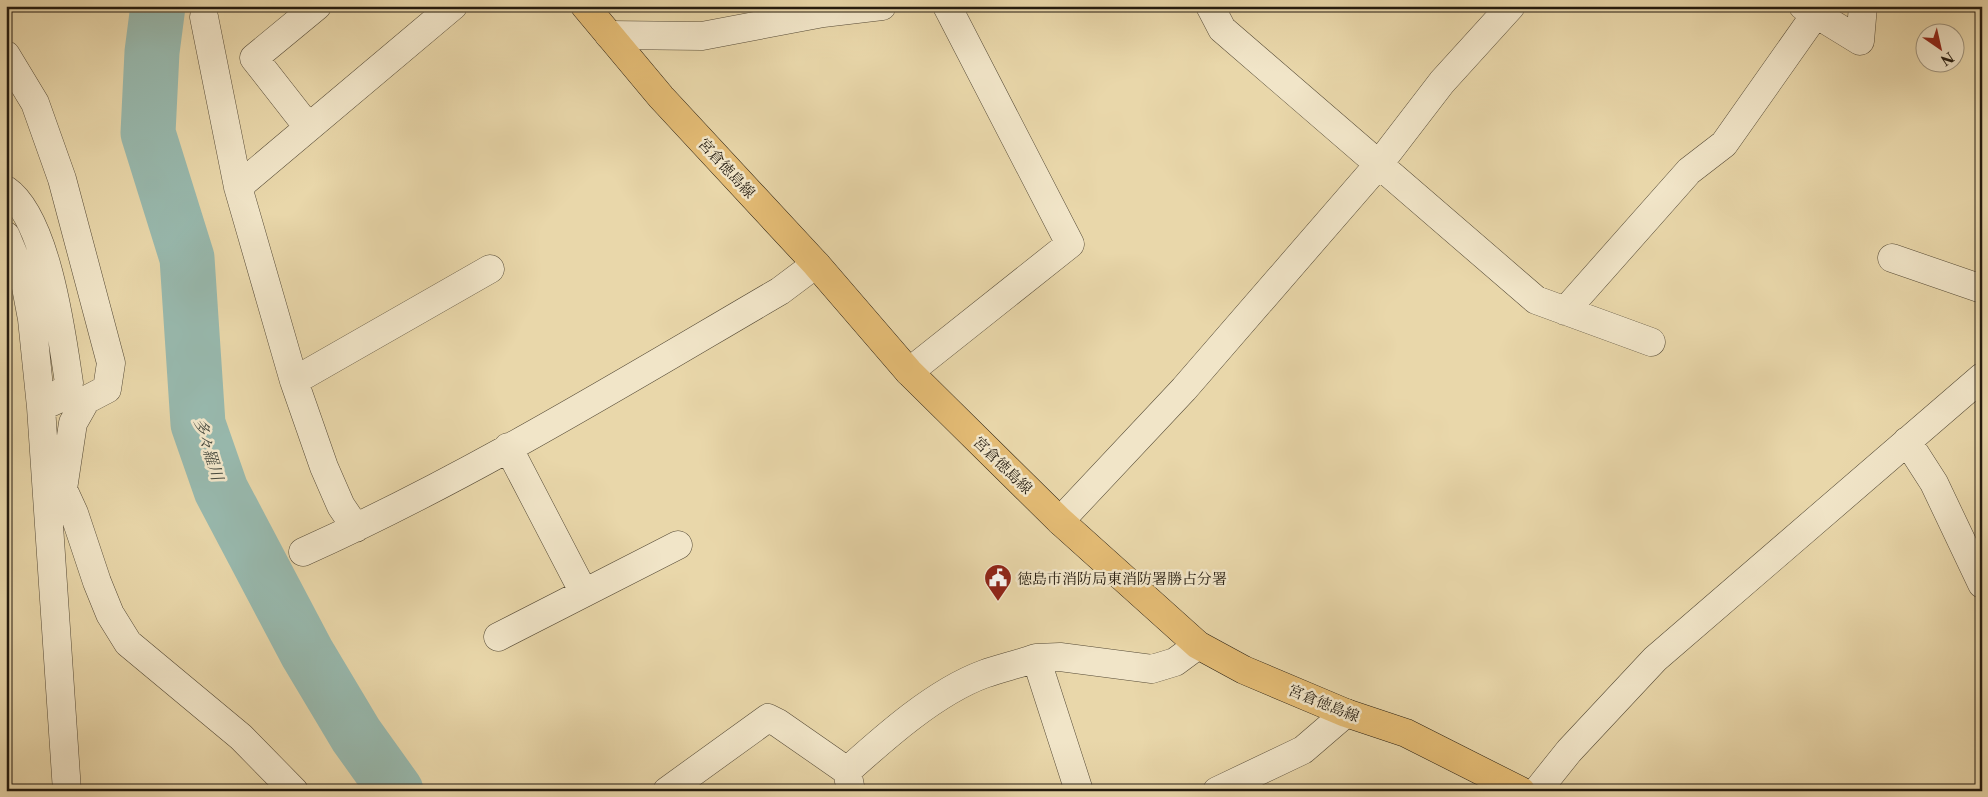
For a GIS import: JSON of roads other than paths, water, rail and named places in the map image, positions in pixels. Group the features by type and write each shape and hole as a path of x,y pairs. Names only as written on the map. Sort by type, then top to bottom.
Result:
{"main road":[{"name":"宮倉徳島線","path":"586,6 661,97 816,264 910,372 1060,521 1198,644 1244,670 1346,713 1406,733 1521,791"}],"street":[{"path":"308,127 254,58 317,6"},
{"path":"238,187 453,6"},
{"path":"609,35 702,36 823,13 882,6"},
{"path":"910,372 1070,244 946,6"},
{"path":"1210,6 1222,29 1536,300 1651,342"},
{"path":"1060,521 1184,389 1379,164 1442,82 1511,6"},
{"path":"1565,311 1689,171 1724,144 1809,11 1860,41 1863,6"},
{"path":"204,17 238,187 294,381 324,466 341,506 356,528"},
{"path":"6,55 35,102 62,179 111,363 107,389 86,400 74,422 54,484"},
{"path":"6,190 31,220 56,298 69,383 56,400 41,407"},
{"path":"6,236 24,282 32,319 41,407 54,484 67,791"},
{"path":"1892,258 1982,289"},
{"path":"303,552 356,528 508,447 780,291 816,264"},
{"path":"294,381 490,269"},
{"path":"1537,791 1569,751 1656,659 1982,377"},
{"path":"1908,441 1934,483 1982,584"},
{"path":"508,447 584,593"},
{"path":"54,484 74,513 97,582 110,614 128,643 241,737 294,791"},
{"path":"498,636 678,545"},
{"path":"666,791 768,718 778,723 849,781 896,726 946,694 983,674 1036,658 1060,657 1152,670 1175,662 1198,644"},
{"path":"1036,658 1079,791"},
{"path":"1217,791 1304,750 1346,713"}],"waterway":[{"name":"多々羅川","path":"158,6 152,52 148,133 187,258 198,424 221,490 307,653 356,735 396,791"}],"place":[{"name":"徳島市消防局東消防署勝占分署","path":"998,602"}]}
